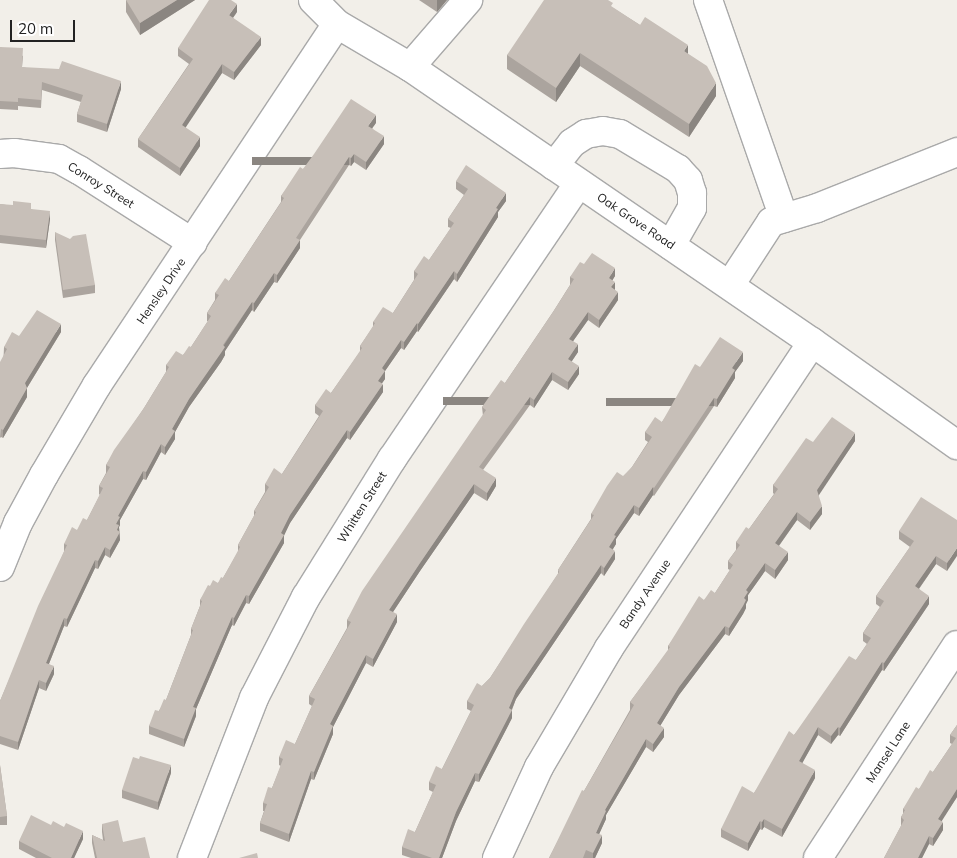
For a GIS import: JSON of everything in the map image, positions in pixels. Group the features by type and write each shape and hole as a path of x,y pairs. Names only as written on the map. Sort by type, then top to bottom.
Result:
{"street":[{"name":"Oak Grove Road","path":"313,0 337,24 410,67 730,285 957,445"},
{"path":"410,67 468,0"},
{"path":"708,0 784,218"},
{"name":"Hensley Drive","path":"0,567 18,523 97,385 337,24"},
{"path":"554,166 578,138 586,134 603,131 620,134 678,170 688,180 692,193 692,208 671,245"},
{"path":"730,285 771,222 817,208 957,152"},
{"name":"Conroy Street","path":"0,154 14,153 59,160 79,170 193,243"},
{"name":"Whitten Street","path":"192,858 254,698 306,597 392,458 580,183"},
{"name":"Bandy Avenue","path":"497,858 510,826 539,767 609,648 812,342"},
{"name":"Mansel Lane","path":"818,858 957,645"}],"building":[{"path":"126,0 177,0 140,23"},
{"path":"209,0 231,0 237,4 229,15 261,37 234,72 222,64 182,125 200,137 180,168 138,139 193,59 178,48"},
{"path":"544,0 608,0 613,3 611,6 640,25 645,17 688,45 684,51 707,66 716,83 689,124 580,53 556,88 507,55"},
{"path":"0,47 23,48 22,67 59,69 62,61 121,81 107,124 77,114 83,95 42,82 41,100 18,98 18,102 0,101"},
{"path":"351,99 376,115 368,126 384,136 366,162 354,154 351,158 349,157 296,238 300,240 277,275 274,273 223,345 225,347 189,399 172,429 175,431 165,447 161,444 146,472 143,471 118,516 120,517 116,524 119,525 117,530 120,532 110,550 105,547 98,561 95,560 67,619 64,618 46,663 54,666 46,683 39,680 18,742 0,736 0,701 38,606 67,545 64,544 72,527 77,530 83,518 87,520 103,488 99,486 110,467 106,465 114,450 144,408 169,367 166,365 176,351 183,355 189,346 191,347 211,316 207,313 219,295 215,293 225,278 229,281 284,198 281,196 300,167 303,169"},
{"path":"466,165 506,193 496,208 498,209 457,274 454,271 418,324 404,342 401,340 382,368 385,371 378,381 383,384 350,432 347,430 290,515 281,533 284,535 249,596 246,595 234,618 232,617 193,707 196,708 184,739 149,726 155,710 159,711 164,699 166,700 193,630 191,629 202,601 200,600 213,580 218,583 221,577 223,578 240,547 238,545 256,512 254,511 269,487 265,484 274,468 282,474 323,411 315,405 326,389 331,393 362,348 360,346 383,307 393,313 418,274 414,271 424,256 429,260 454,223 448,219 468,189 456,181"},
{"path":"13,201 31,203 31,209 50,211 46,240 0,235 0,204 13,205"},
{"path":"55,232 70,239 73,236 86,234 95,285 63,290"},
{"path":"592,253 615,268 609,278 615,282 611,287 618,292 599,320 588,312 569,339 578,344 568,359 579,366 568,382 552,372 534,400 530,397 479,467 496,478 487,493 474,484 389,610 397,614 373,659 366,655 330,724 333,726 314,772 311,771 289,834 260,823 267,804 263,803 268,787 272,788 283,759 279,757 286,740 295,744 315,699 309,696 351,622 347,620 362,591 486,410 482,407 501,380 505,383 553,312 574,279 570,277 580,262 584,264"},
{"path":"37,310 61,324 25,383 27,388 3,430 0,430 0,362 7,349 4,347 12,332 19,336"},
{"path":"720,337 743,352 732,368 735,370 717,399 714,398 654,488 639,508 634,505 614,535 616,536 609,547 615,551 604,568 601,565 516,691 509,708 512,710 479,774 475,773 456,812 439,858 432,858 402,847 408,829 415,832 436,785 429,782 436,766 442,769 474,705 467,701 477,683 482,686 490,678 594,515 591,514 607,486 617,472 623,476 632,467 652,437 645,432 655,417 662,422 695,364 700,367"},
{"path":"832,417 855,433 817,490 822,506 810,522 797,512 775,543 788,552 775,570 765,563 746,590 748,592 744,598 746,600 729,628 725,626 679,687 657,723 664,728 653,744 646,739 605,810 596,833 602,835 593,853 586,850 583,858 549,858 582,790 584,791 634,705 630,702 670,647 668,646 699,596 704,600 711,590 715,593 733,565 728,561 740,545 736,542 746,527 749,529 778,489 773,485 806,438 813,442"},
{"path":"921,497 957,520 957,548 947,563 936,556 915,586 929,596 884,663 882,662 840,728 838,727 831,736 818,727 799,761 815,770 782,829 764,819 762,822 760,821 748,843 721,829 742,786 754,793 789,731 794,735 849,656 856,660 871,638 863,633 884,601 876,596 914,541 899,531"},
{"path":"957,725 957,789 938,819 943,822 933,838 929,836 918,858 884,858 904,820 901,817 905,810 903,809 916,787 919,789 930,770 933,772 956,738 950,735"},
{"path":"140,756 171,765 158,802 122,790 133,757 139,759"},
{"path":"0,765 7,816 0,817"},
{"path":"31,815 51,825 53,821 64,827 66,823 83,831 71,858 52,858 19,841"},
{"path":"118,820 123,842 145,837 150,858 97,858 92,835 105,841 102,824"},
{"path":"257,853 258,858 239,858"}]}
